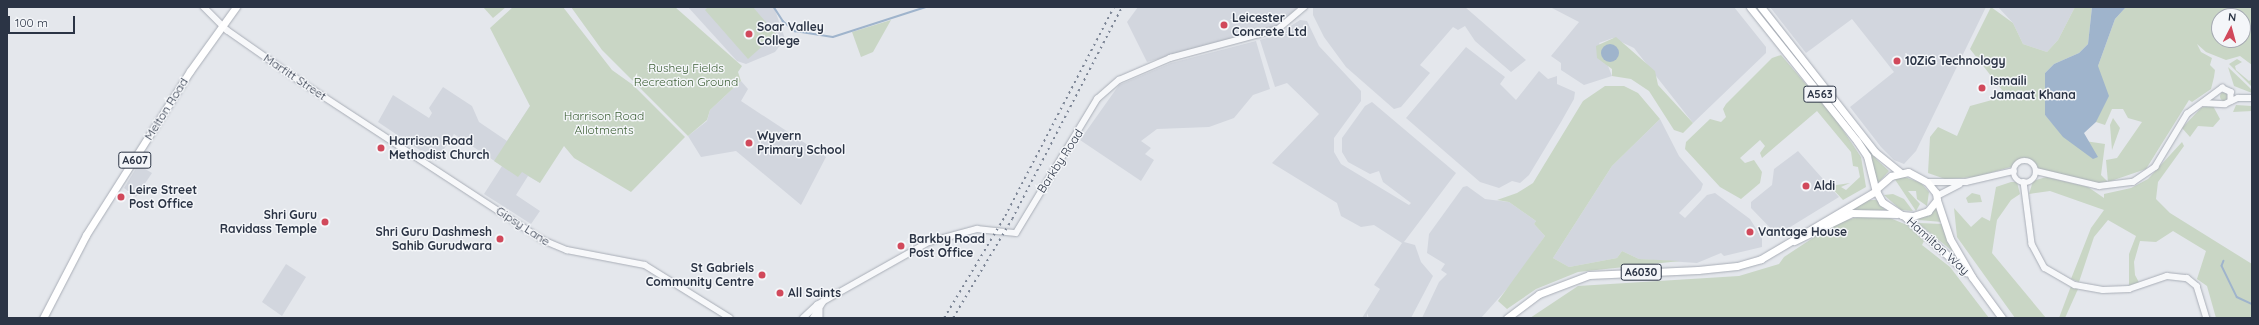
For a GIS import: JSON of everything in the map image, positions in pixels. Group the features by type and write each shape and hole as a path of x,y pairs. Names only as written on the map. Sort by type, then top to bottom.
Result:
{"main road":[{"name":"Melton Road","path":"43,318 86,235 236,7"},
{"name":"A563","path":"1750,7 1857,141 1867,156 1876,190 1882,202 1903,215"},
{"name":"A563","path":"1761,7 1875,152 1900,172 1913,174 1927,182 1937,198"},
{"path":"1876,190 1900,172"},
{"name":"A6030","path":"1783,246 1876,190"},
{"path":"1903,215 1921,215 1937,198"},
{"name":"Hamilton Way","path":"1937,198 1950,239 1972,277 2002,318"},
{"name":"A6030","path":"1507,318 1539,294 1589,275 1737,266 1852,213 1903,215"},
{"name":"Hamilton Way","path":"1903,215 1972,277"}],"street":[{"name":"Marfitt Street","path":"204,7 223,26 297,80 370,124"},
{"name":"Barkby Road","path":"823,302 944,236 977,229 1016,233 1098,99 1119,80 1170,58 1278,30 1304,7"},
{"path":"2228,89 2231,101"},
{"path":"2036,171 2099,186 2121,185 2155,167 2188,114 2217,92 2228,89 2249,98"},
{"path":"2217,92 2218,102"},
{"path":"2203,103 2249,98"},
{"name":"Gipsy Lane","path":"370,124 544,240 566,250 645,265 730,318"},
{"path":"1927,182 1966,182 2014,171 2019,163 2025,161 2033,164 2036,171 2032,179 2024,182"},
{"path":"2014,171 2024,182 2032,244 2045,268 2075,285 2103,290 2129,289 2167,276 2187,278 2197,286 2207,318"},
{"path":"1937,198 1966,182"},
{"path":"820,318 820,310 823,302"},
{"path":"803,318 823,302"},
{"path":"813,318 820,310"}],"shaded area":[{"name":"Soar Valley College","path":"688,7 774,7 785,39 775,52 746,64 737,61"},
{"path":"1138,7 1298,7 1277,26 1147,62 1127,22"},
{"path":"1313,7 1465,7 1526,60 1511,72 1475,41 1465,26 1458,30 1453,27 1420,65 1430,73 1401,107 1394,109 1346,67 1324,37 1313,15"},
{"path":"1550,7 1734,7 1766,47 1766,53 1693,123 1634,48 1613,38 1599,43 1612,76 1584,85 1561,70 1561,63 1551,56 1579,22"},
{"path":"1770,7 1986,7 1916,151 1904,164 1894,160 1881,147 1850,107 1894,72 1852,19 1806,53"},
{"path":"1998,7 2075,7 2058,40 2047,52 2023,44 2013,23"},
{"path":"1300,20 1307,21 1319,46 1361,91 1361,101 1334,138 1334,152 1341,164 1409,205 1411,203 1383,182 1379,171 1370,174 1348,162 1342,152 1342,138 1365,106 1372,102 1456,173 1404,242 1415,245 1421,262 1433,276 1411,318 1369,318 1367,313 1367,318 1362,318 1380,289 1374,285 1402,243 1374,225 1361,227 1341,216 1337,203 1272,163 1319,114 1287,83 1275,87 1260,40 1277,35"},
{"path":"1256,41 1270,89 1253,95 1234,118 1209,127 1157,129 1141,141 1151,148 1145,154 1154,160 1141,181 1080,140 1119,85 1171,63"},
{"path":"1466,47 1505,77 1500,84 1516,100 1539,71 1548,79 1557,76 1557,84 1575,92 1574,99 1529,175 1520,183 1512,181 1499,188 1480,182 1406,118"},
{"name":"Wyvern Primary School","path":"741,81 748,89 741,101 826,157 801,205 736,151 701,157 688,136 707,121 710,110"},
{"path":"443,87 472,106 479,122 507,141 530,106 540,183 528,176 516,195 540,211 531,224 484,194 502,166 454,134 436,161 378,122 393,95 429,118 432,113 429,108"},
{"path":"1660,119 1679,156 1703,184 1701,190 1679,213 1685,218 1707,195 1715,193 1750,219 1762,238 1762,247 1724,256 1721,253 1697,263 1639,259 1622,251 1617,258 1569,267 1553,258 1612,166"},
{"path":"1798,151 1839,197 1777,235 1751,208 1751,202 1772,185 1774,169"},
{"path":"138,165 152,173 136,197 124,188"},
{"path":"1467,186 1485,199 1509,202 1536,221 1534,224 1545,236 1513,282 1481,318 1422,318 1439,282 1447,274 1441,270 1445,264 1427,253 1429,234 1463,187"},
{"path":"286,264 306,277 282,316 262,302"}],"green space":[{"path":"483,7 506,7 493,18"},
{"name":"Harrison Road Allotments","path":"513,7 563,7 612,70 633,85 685,137 631,192 574,158 564,146 540,183 522,172 518,177 494,161 530,106 490,28"},
{"name":"Rushey Fields Recreation Ground","path":"571,7 675,7 742,66 738,72 741,81 710,110 707,120 688,136 602,50"},
{"path":"708,7 753,7 776,34 748,59 705,10"},
{"path":"1756,7 1759,7 1877,160 1889,171 1878,183 1860,139"},
{"path":"1991,7 2013,23 2023,44 2047,52 2058,40 2075,7 2092,7 2088,44 2079,53 2054,64 2045,73 2045,115 2065,138 2105,144 2101,175 2109,183 2095,183 2035,169 2024,157 2014,166 1976,177 1945,179 1928,173 1930,137 1938,127 1957,136 1970,106 1992,100 2002,90 1970,49"},
{"path":"2126,7 2252,7 2252,65 2240,56 2226,60 2206,52 2197,44 2201,52 2212,58 2210,65 2215,70 2211,89 2192,102 2189,100 2146,169 2108,182 2106,160 2117,158 2142,122 2128,118 2123,109 2112,109 2105,125 2096,122 2098,66 2115,19"},
{"path":"891,20 873,52 861,57 852,32"},
{"path":"1616,37 1655,71 1658,85 1693,123 1683,133 1674,130 1649,91 1631,79 1612,76 1612,69 1597,58 1596,46"},
{"path":"1781,55 1835,118 1861,157 1866,187 1843,200 1830,186 1850,183 1841,187 1846,190 1860,177 1858,167 1853,166 1851,152 1817,111 1762,158 1760,153 1765,146 1760,140 1740,158 1745,163 1754,160 1762,172 1760,183 1741,199 1720,187 1685,149 1686,142 1710,119 1721,122 1726,117 1723,109 1726,104 1772,58"},
{"path":"2237,59 2242,62 2235,66 2236,70 2249,81 2252,79 2252,87 2229,64"},
{"path":"2228,67 2252,90 2252,93 2234,86"},
{"path":"1605,86 1624,86 1638,93 1660,119 1612,166 1553,258 1569,267 1617,258 1622,251 1639,259 1680,261 1578,272 1536,289 1507,309 1498,301 1545,236 1534,224 1536,221 1509,202 1497,200 1517,193 1533,183 1583,101"},
{"path":"2224,91 2229,96 2224,101 2219,96"},
{"path":"2212,104 2220,119 2213,127 2198,126 2190,137 2182,128 2201,108"},
{"path":"2236,105 2252,106 2252,111 2233,112"},
{"path":"2113,118 2120,128 2112,150 2110,125"},
{"path":"2182,142 2184,146 2158,182 2156,199 2170,213 2252,264 2252,318 2216,318 2207,286 2197,279 2206,251 2173,231 2156,242 2140,241 2134,262 2135,275 2141,286 2129,289 2129,254 2136,236 2108,220 2094,237 2079,282 2071,279 2091,228 2104,210 2050,191 2029,194 2033,181 2046,177 2088,187 2104,198 2104,194 2131,188 2148,179"},
{"path":"1905,177 1921,183 1929,192 1927,206 1917,199 1916,191 1908,191 1920,204 1916,211 1894,178"},
{"path":"2011,182 2017,182 2020,194 2011,200 1997,220 1992,253 2046,318 2015,318 1957,237 1954,208 1971,227 1982,217 1990,221 1996,187"},
{"path":"1972,193 1980,195 1982,202 1968,203 1966,198"},
{"path":"1893,194 1904,199 1913,211 1901,210 1884,195"},
{"path":"1866,200 1877,200 1885,210 1848,211"},
{"path":"1936,207 1942,222 1919,220 1918,218"},
{"path":"1861,216 1890,218 1907,225 1924,241 1922,245 1950,267 1989,318 1530,318 1578,286 1739,276 1779,264 1784,257 1834,224"},
{"path":"1918,223 1942,224 1952,250 1951,250"},
{"path":"2071,286 2078,289 2065,318 2059,318"}],"water":[{"path":"2092,7 2126,7 2115,19 2098,66 2109,96 2096,122 2084,133 2098,157 2093,159 2063,137 2045,115 2045,73 2054,64 2079,53 2088,44"},
{"path":"1610,44 1616,47 1619,53 1616,59 1610,62 1604,59 1601,53 1604,47"}],"waterway":[{"path":"774,7 783,21 795,31 833,37 926,7"},
{"path":"2224,261 2222,266 2237,297 2252,304"}],"railway":[{"path":"944,318 1005,216 1114,7"},
{"path":"953,318 1012,219 1122,7"}],"place":[{"name":"Leicester Concrete Ltd","path":"1224,25"},
{"name":"Soar Valley College","path":"749,34"},
{"name":"10ZiG Technology","path":"1897,61"},
{"name":"Ismaili Jamaat Khana","path":"1982,88"},
{"name":"Wyvern Primary School","path":"749,143"},
{"name":"Harrison Road Methodist Church","path":"381,148"},
{"name":"Aldi","path":"1806,186"},
{"name":"Leire Street Post Office","path":"121,197"},
{"name":"Shri Guru Ravidass Temple","path":"325,222"},
{"name":"Vantage House","path":"1750,232"},
{"name":"Shri Guru Dashmesh Sahib Gurudwara","path":"500,239"},
{"name":"Barkby Road Post Office","path":"901,246"},
{"name":"St Gabriels Community Centre","path":"762,275"},
{"name":"All Saints","path":"780,293"}]}
